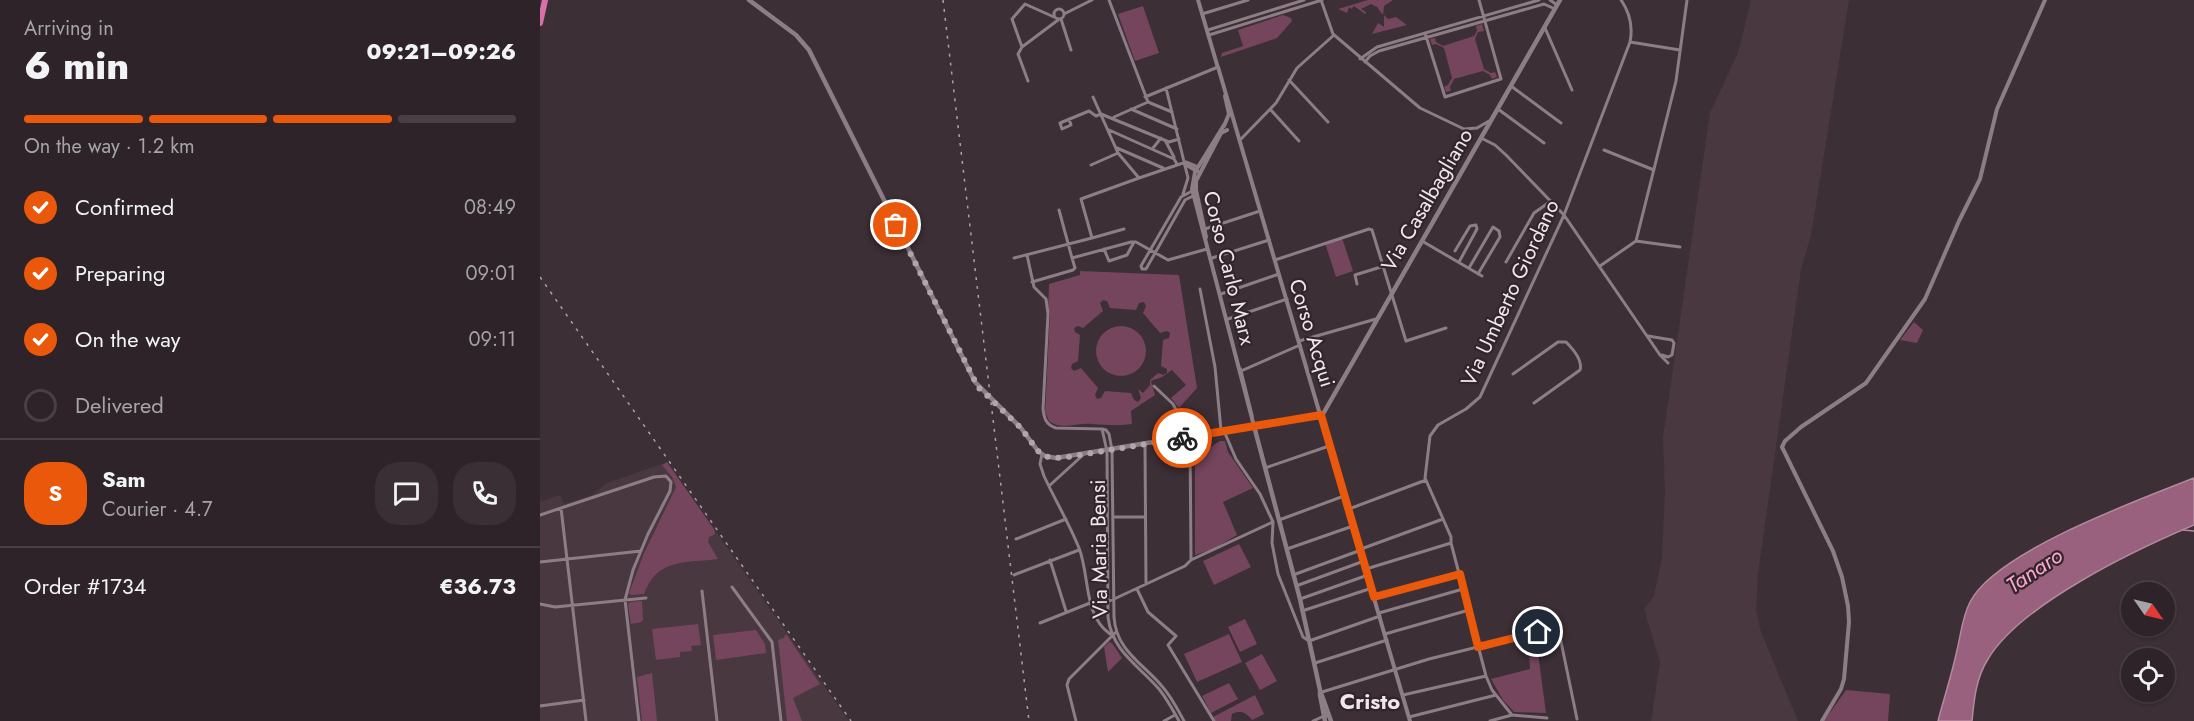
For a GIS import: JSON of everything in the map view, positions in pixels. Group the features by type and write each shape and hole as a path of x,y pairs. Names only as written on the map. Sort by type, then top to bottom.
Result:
{"highway":[{"path":"540,23 542,1"}],"main road":[{"path":"749,0 796,34 809,50 972,377 989,398 1021,428 1041,457 1056,459 1083,455 1321,415"},
{"name":"Via Casalbagliano","path":"1321,415 1557,5"},
{"name":"Corso Carlo Marx","path":"1254,426 1276,521 1287,549 1300,599 1326,719"}],"street":[{"path":"1028,81 1018,54 1022,47 1064,14 1092,0"},
{"path":"1109,0 1147,100 1172,112"},
{"path":"1198,0 1229,110 1227,126"},
{"path":"1203,14 1248,0"},
{"path":"1208,33 1304,0"},
{"path":"1208,33 1322,0 1329,27 1334,35 1420,108 1458,128 1480,127 1492,118"},
{"path":"1425,33 1444,97 1501,79 1479,0"},
{"path":"1550,0 1557,5"},
{"name":"Via Umberto Giordano","path":"1512,715 1496,696 1486,676 1451,537 1426,480 1431,433 1438,425 1466,409 1480,397 1564,215 1630,42 1630,18 1621,0"},
{"path":"1600,266 1636,241 1676,81 1687,0"},
{"path":"1822,721 1841,689 1844,679 1848,606 1842,577 1833,551 1782,447 1785,441 1801,428 1866,383 1925,299 1959,221 1980,180 1997,109 2045,0"},
{"path":"1365,62 1376,53 1485,21 1542,1"},
{"path":"1360,59 1375,47 1484,16 1542,1 1557,5"},
{"path":"1022,47 1012,19 1025,4 1058,19"},
{"path":"1064,14 1058,9 1054,12 1071,50"},
{"path":"1545,27 1572,90"},
{"path":"1227,126 1240,139 1282,95 1289,80 1301,64 1334,35"},
{"path":"1630,42 1680,50"},
{"path":"1113,117 1166,88 1218,67"},
{"name":"Corso Acqui","path":"1218,67 1410,719"},
{"path":"1289,80 1328,122"},
{"path":"1511,86 1561,123"},
{"path":"1166,88 1188,180 1183,195 1141,267 1143,269 1146,269 1184,202 1193,193"},
{"path":"1093,97 1118,153 1138,177"},
{"path":"1131,109 1177,129"},
{"path":"1270,109 1299,141"},
{"path":"1497,109 1544,143"},
{"path":"1069,119 1089,111 1096,116 1101,114 1113,117 1169,142 1179,139"},
{"path":"1227,126 1235,124"},
{"name":"Corso Carlo Marx","path":"1235,124 1227,126 1192,180 1207,249 1254,426"},
{"path":"1480,127 1484,132"},
{"path":"1108,129 1174,159"},
{"path":"1481,138 1495,145 1506,155 1564,215 1660,355 1668,363"},
{"path":"1152,149 1163,139"},
{"path":"1163,139 1177,165"},
{"path":"1115,147 1164,169"},
{"path":"1604,150 1654,170"},
{"path":"1091,165 1118,153"},
{"path":"1092,238 1081,199 1138,177 1185,163 1198,170"},
{"path":"1183,195 1193,193"},
{"name":"Corso Carlo Marx","path":"1193,193 1212,258 1254,426"},
{"path":"1506,262 1534,213 1551,201"},
{"path":"1032,282 1075,268 1059,210"},
{"path":"1204,229 1260,211"},
{"path":"1455,252 1470,226 1476,225 1477,230 1459,262"},
{"path":"1422,241 1480,275 1500,237 1499,231 1493,227 1469,268"},
{"path":"1014,258 1124,229"},
{"path":"1275,260 1369,229 1372,230 1406,341 1446,328"},
{"path":"1212,258 1269,240"},
{"path":"1636,241 1680,247"},
{"path":"1072,258 1134,242 1169,260 1207,249"},
{"path":"1104,249 1109,261 1127,255 1134,242"},
{"name":"Via Maria Bensi","path":"1027,255 1032,282 1046,299 1043,409 1045,419 1056,428 1102,429 1110,450 1116,632 1126,650 1166,691 1184,721"},
{"path":"1357,284 1354,275 1384,266"},
{"path":"1221,294 1279,274"},
{"path":"1200,289 1215,367 1223,431 1236,459 1276,521 1272,543 1278,574 1303,637 1309,641 1379,615 1464,589"},
{"path":"1227,319 1287,299"},
{"path":"1241,371 1300,343 1378,318"},
{"path":"1647,336 1671,340 1674,343 1672,355 1668,357 1660,355"},
{"name":"Via Umberto Giordano","path":"1513,374 1558,342 1569,344 1579,359 1580,370 1534,403"},
{"path":"1154,386 1173,404 1190,437 1191,560"},
{"path":"1145,444 1146,585"},
{"path":"1265,468 1330,446"},
{"name":"Via Maria Bensi","path":"1110,450 1108,620 1112,635 1124,655 1165,696 1179,721"},
{"path":"1049,486 1083,455"},
{"path":"1041,457 1040,464 1079,550 1090,603 1103,629 1112,635"},
{"path":"540,515 654,477 666,476 671,482 670,491 633,570 625,600 639,721"},
{"path":"1349,509 1426,480"},
{"path":"1040,623 1090,603 1108,602 1276,521 1344,496"},
{"path":"561,508 586,721"},
{"path":"1113,517 1145,516"},
{"path":"1016,539 1065,519"},
{"path":"1293,575 1443,519"},
{"path":"1287,549 1353,526"},
{"path":"1300,599 1367,572 1451,543"},
{"path":"1014,575 1079,550"},
{"path":"540,562 641,551"},
{"path":"1050,560 1066,611"},
{"path":"1296,586 1364,561"},
{"path":"1374,597 1460,574"},
{"path":"732,587 772,642 781,721"},
{"path":"1302,611 1372,588"},
{"path":"1137,589 1148,612 1176,636 1168,645 1214,721"},
{"path":"702,591 717,721"},
{"path":"540,604 555,607 646,598"},
{"path":"1385,634 1469,610"},
{"path":"1321,691 1395,668 1558,627 1576,719"},
{"path":"1076,721 1067,686 1068,681 1116,632"},
{"path":"1314,663 1387,640"},
{"path":"1403,695 1486,676"},
{"path":"1410,719 1496,696"},
{"path":"540,706 584,700"},
{"path":"1164,721 1175,714"},
{"path":"1490,721 1512,715 1547,718"},
{"path":"1313,721 1326,719"}],"shaded area":[{"path":"1368,0 1393,0 1384,6 1383,15 1377,7 1371,4 1361,9 1366,12 1365,14 1354,6 1351,9 1349,7 1347,13 1338,9"},
{"path":"1751,0 1849,0 1811,235 1801,269 1758,574 1756,609 1761,632 1798,721 1651,721 1660,662 1644,609 1654,596 1662,557 1665,492 1663,438 1710,113 1738,53"},
{"path":"1143,6 1159,53 1135,61 1118,14"},
{"path":"1283,15 1291,18 1292,21 1277,38 1221,57 1222,53 1243,46 1238,30"},
{"path":"1384,15 1388,19 1396,17 1407,25 1372,34 1378,23 1384,27"},
{"path":"1482,24 1484,31 1478,32 1475,39 1484,69 1491,73 1495,72 1497,77 1492,79 1483,71 1454,79 1450,87 1451,91 1446,92 1444,87 1452,78 1444,48 1436,44 1432,45 1430,39 1435,38 1436,42 1443,46 1474,36 1477,31 1476,26"},
{"path":"1342,238 1353,271 1336,277 1325,243"},
{"path":"1080,271 1179,275 1197,388 1179,408 1171,398 1186,385 1172,370 1162,377 1151,381 1155,395 1131,411 1132,424 1064,426 1049,421 1045,412 1050,313 1048,311 1049,284 1080,275","holes":["1103,300 1107,301 1110,308 1136,310 1139,303 1144,302 1146,306 1143,313 1160,333 1167,331 1170,333 1169,338 1163,340 1161,366 1167,369 1167,373 1163,375 1158,373 1150,380 1150,385 1143,393 1138,389 1141,398 1138,402 1134,400 1131,393 1105,391 1101,398 1097,399 1095,395 1098,388 1081,368 1074,371 1071,368 1072,364 1078,361 1080,335 1075,332 1074,328 1078,326 1083,328 1103,311 1100,303"]},
{"path":"1914,322 1923,330 1917,343 1900,340"},
{"path":"1121,326 1130,328 1141,337 1146,351 1144,360 1135,371 1121,376 1112,374 1101,365 1096,351 1098,342 1107,331"},
{"path":"1220,441 1225,441 1228,452 1253,488 1223,502 1237,535 1213,549 1195,555 1195,458 1198,448 1203,452"},
{"path":"667,462 714,529 715,534 709,537 708,542 718,559 674,564 657,574 644,594 631,595 629,593 644,553 676,487 672,477 662,465"},
{"path":"662,464 676,487 644,553 629,593 648,582 714,529 849,721 540,721 540,502 560,495 564,504 592,495 607,483"},
{"path":"1239,544 1251,567 1214,585 1203,561"},
{"path":"642,601 643,620 631,624 628,604"},
{"path":"1245,619 1257,644 1240,652 1228,627"},
{"path":"698,624 701,645 691,646 692,651 680,652 680,657 656,660 652,629"},
{"path":"756,630 765,644 766,653 716,660 713,635"},
{"path":"786,634 820,684 793,698 802,721 787,721 778,640 784,638"},
{"path":"1229,634 1242,662 1197,682 1184,654"},
{"path":"1536,638 1546,713 1514,712 1503,700 1491,679 1530,669 1528,639"},
{"path":"1109,642 1122,658 1108,672 1104,647"},
{"path":"1262,654 1277,681 1260,690 1245,663"},
{"path":"652,673 657,721 642,721 637,677"},
{"path":"1229,683 1238,699 1211,713 1202,696"},
{"path":"1846,690 1890,694 1888,721 1824,721"},
{"path":"1255,695 1264,714 1252,720 1238,712 1232,714 1231,721 1215,721 1213,717"}],"water":[{"name":"Tanaro","path":"2194,478 2194,525 2081,581 2026,618 2004,638 1984,666 1976,689 1972,721 1938,721 1965,614 1970,602 1985,583 2008,564 2071,529"}],"waterway":[{"path":"2183,530 2194,531"}],"railway":[{"path":"943,0 1029,721"},
{"path":"540,277 851,721"}],"way so far":[{"path":"896,225 975,382 1021,428 1042,454 1056,459 1182,438"}],"district":[{"name":"Cristo","path":"1370,701"}],"route":[{"path":"1182,438 1321,415 1374,597 1460,574 1478,647 1538,632"}]}
